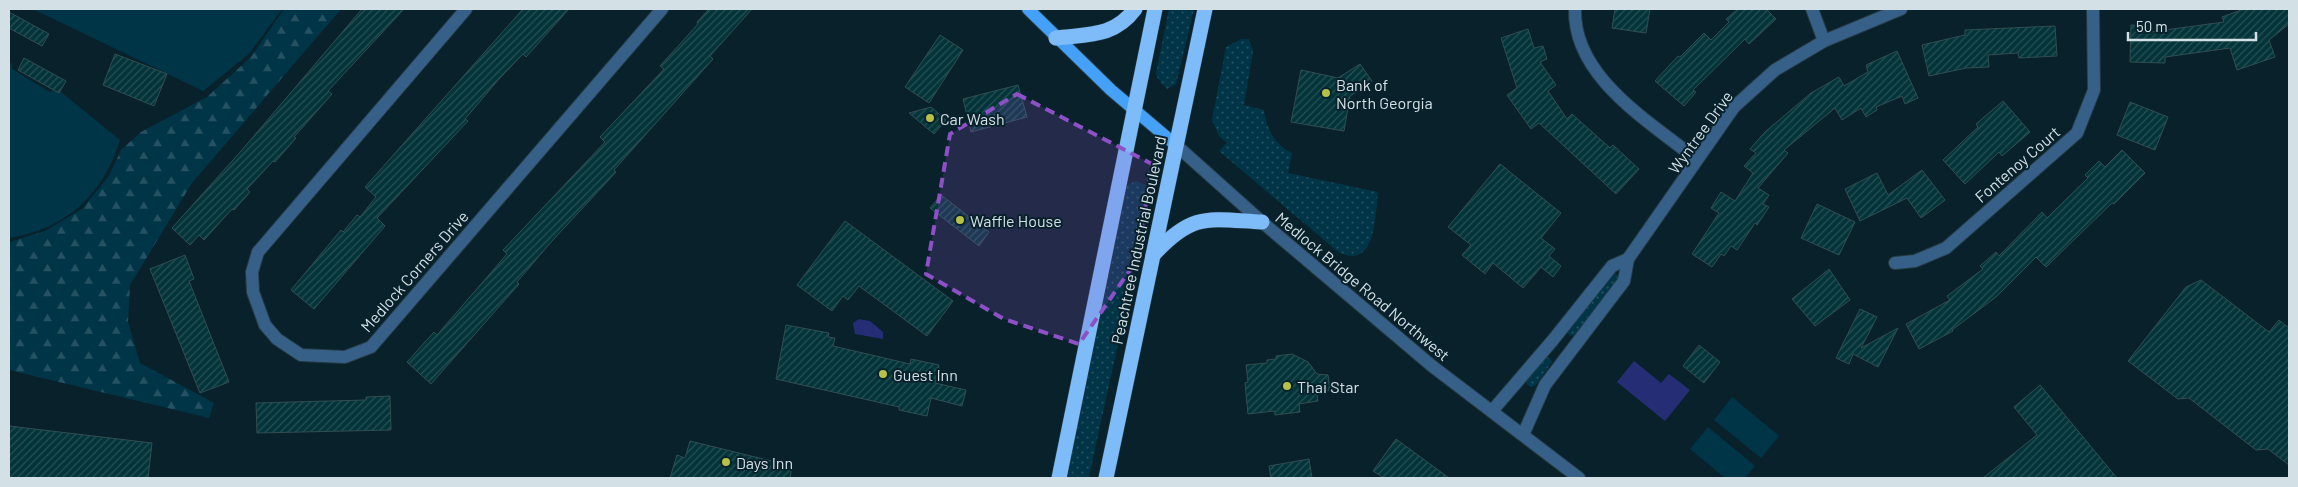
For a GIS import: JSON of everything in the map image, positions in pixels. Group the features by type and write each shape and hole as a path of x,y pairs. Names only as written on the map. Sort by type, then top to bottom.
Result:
{"highway":[{"path":"1056,38 1107,32 1125,22 1135,9"},
{"name":"Peachtree Industrial Boulevard","path":"1059,478 1154,9"},
{"name":"Peachtree Industrial Boulevard","path":"1106,478 1205,9"},
{"path":"1152,257 1172,234 1201,219 1262,222"}],"main road":[{"name":"Medlock Bridge Road Northwest","path":"1028,9 1056,38 1133,109 1177,146"}],"street":[{"name":"Medlock Corners Drive","path":"466,9 258,252 252,272 253,292 265,325 277,338 301,355 345,358 371,347 662,9"},
{"path":"1576,9 1575,25 1587,60 1615,93 1696,159"},
{"path":"1812,9 1824,41"},
{"name":"Wyntree Drive","path":"1523,435 1545,385 1624,280 1628,259 1676,193 1696,159 1734,107 1775,70 1824,41 1901,9"},
{"name":"Fontenoy Court","path":"1895,263 1915,261 1946,248 2055,155 2077,133 2094,90 2093,9"},
{"name":"Medlock Bridge Road Northwest","path":"1177,146 1262,222 1432,366 1579,478"},
{"name":"Wyntree Drive","path":"1492,411 1553,340 1612,266 1628,259"}],"highlighted area":[{"path":"1017,94 1152,164 1137,260 1079,344 1004,319 926,274 950,134"}],"green space":[{"path":"33,9 282,9 249,54 203,91"},
{"path":"284,9 341,9 192,183 130,285 128,322 140,363 214,403 209,418 9,370 9,242 45,231 82,209 109,176 121,150 141,132 207,97 251,57"},
{"path":"1169,9 1194,9 1176,84 1167,89 1158,79 1156,73"},
{"path":"1241,39 1249,39 1253,51 1244,105 1264,110 1272,135 1286,150 1292,153 1288,173 1378,192 1371,239 1366,248 1359,254 1350,256 1337,251 1219,151 1227,143 1219,136 1212,120 1226,47"},
{"path":"9,62 12,64 12,69 50,92 56,88 120,140 113,160 104,177 80,206 65,218 48,227 9,238"},
{"path":"1136,181 1146,185 1141,222 1128,296 1089,478 1067,478 1119,213 1127,185"},
{"path":"1614,272 1620,277 1575,335 1570,336 1567,332"},
{"path":"1544,357 1550,358 1552,362 1536,385 1531,387 1527,385 1526,379"},
{"path":"1732,397 1779,436 1761,458 1714,420"},
{"path":"1708,427 1755,466 1745,478 1725,478 1690,449"}],"shaded area":[{"path":"859,319 870,321 883,332 883,339 855,334 853,323"},
{"path":"1634,361 1661,383 1669,374 1690,390 1665,421 1617,382"}],"building":[{"path":"362,9 404,9 328,91 332,94 275,162 273,161 247,189 250,192 234,210 232,209 204,240 199,235 190,245 172,228 242,150"},
{"path":"523,9 569,9 526,57 523,54 499,79 465,119 468,121 377,218 385,226 314,309 291,290 341,230 343,232 357,215 360,217 376,197 365,187"},
{"path":"709,9 752,9 710,56 713,59 614,170 616,172 552,241 517,282 519,284 431,384 407,362 434,332 437,335 507,254 503,250 605,142 600,137 664,69 660,66"},
{"path":"1615,9 1650,9 1646,33 1612,28"},
{"path":"1738,9 1766,9 1776,19 1749,44 1745,39 1693,90 1696,92 1684,106 1655,81 1678,56 1680,57 1704,33 1711,40 1729,22 1726,19"},
{"path":"2244,9 2289,9 2289,24 2269,40 2275,57 2237,70 2230,48 2165,57 2165,63 2130,62 2131,25 2150,26 2150,32 2224,22 2222,17"},
{"path":"9,12 49,34 42,46 9,28"},
{"path":"2055,26 2057,56 2019,58 2018,53 1988,55 1989,67 1966,68 1929,76 1922,45 1965,35 1965,30"},
{"path":"1528,29 1534,48 1543,46 1547,59 1540,62 1556,85 1548,91 1567,119 1572,114 1610,148 1613,145 1639,169 1616,194 1539,123 1531,129 1507,95 1517,88 1501,38"},
{"path":"940,35 963,50 929,103 905,87"},
{"path":"1897,51 1918,98 1905,104 1902,96 1876,107 1877,110 1866,117 1861,108 1842,120 1835,108 1784,150 1788,153 1758,188 1769,195 1763,204 1769,207 1757,225 1755,223 1737,250 1731,246 1724,256 1721,254 1712,267 1692,254 1719,213 1711,208 1721,192 1735,201 1753,173 1744,166 1756,153 1750,149 1765,132 1811,93 1839,77 1844,86 1868,72 1866,65"},
{"path":"115,54 167,74 154,106 103,85"},
{"path":"24,58 66,81 59,93 18,70"},
{"name":"Bank of North Georgia","path":"1360,64 1372,81 1350,96 1344,131 1291,122 1301,70 1338,78"},
{"path":"1018,85 1027,117 971,132 963,99"},
{"path":"2003,101 2030,132 2002,156 1999,152 1965,184 1943,160 1978,127 1976,124"},
{"path":"2130,102 2168,117 2155,150 2117,135"},
{"name":"Car Wash","path":"931,107 946,120 934,134 909,113"},
{"path":"2122,150 2145,173 2114,204 2112,203 2046,267 2036,257 1996,297 1953,331 1919,349 1906,324 1950,300 1947,296 1983,269 1980,266 1996,252 1999,256 2042,212 2047,218 2088,178 2085,175 2099,161 2105,167"},
{"path":"1500,164 1561,213 1541,238 1555,249 1549,256 1561,266 1553,277 1541,267 1523,288 1493,263 1485,274 1462,255 1471,245 1448,227"},
{"path":"1922,170 1945,200 1921,218 1907,198 1860,221 1845,189 1877,173 1888,195"},
{"name":"Waffle House","path":"941,195 989,232 979,246 930,208"},
{"path":"1817,204 1855,222 1839,255 1801,238"},
{"path":"845,221 953,301 927,336 859,286 848,300 843,296 832,311 797,285"},
{"path":"185,255 194,279 189,281 229,382 200,393 150,269"},
{"path":"1829,269 1850,300 1815,326 1792,299"},
{"path":"2201,280 2269,332 2279,320 2289,328 2289,465 2268,449 2256,450 2189,398 2178,399 2128,361 2186,287"},
{"path":"1860,309 1877,317 1861,348 1898,328 1878,367 1853,354 1849,364 1836,358"},
{"name":"Guest Inn","path":"786,325 829,333 828,337 835,338 833,346 910,364 911,359 939,365 935,383 966,390 962,406 931,398 927,416 899,410 899,407 776,379"},
{"path":"1699,345 1720,362 1704,383 1683,366"},
{"name":"Thai Star","path":"1292,354 1308,362 1317,374 1328,375 1330,390 1317,395 1318,401 1299,404 1300,412 1275,415 1274,411 1248,414 1245,383 1248,382 1246,365 1267,363 1267,360 1276,359 1276,356"},
{"path":"2040,385 2117,478 1983,478 2037,435 2014,407"},
{"path":"390,396 391,430 257,433 256,403 366,400 366,397"},
{"path":"9,426 152,443 148,478 9,478"},
{"path":"1396,439 1449,478 1384,478 1373,471"},
{"name":"Days Inn","path":"690,441 792,466 790,478 670,478 677,455 685,458"},
{"path":"1309,459 1312,478 1271,478 1269,466"}],"place":[{"name":"Bank of North Georgia","path":"1326,93"},
{"name":"Car Wash","path":"930,118"},
{"name":"Waffle House","path":"960,220"},
{"name":"Guest Inn","path":"883,374"},
{"name":"Thai Star","path":"1287,386"},
{"name":"Days Inn","path":"726,462"}]}
